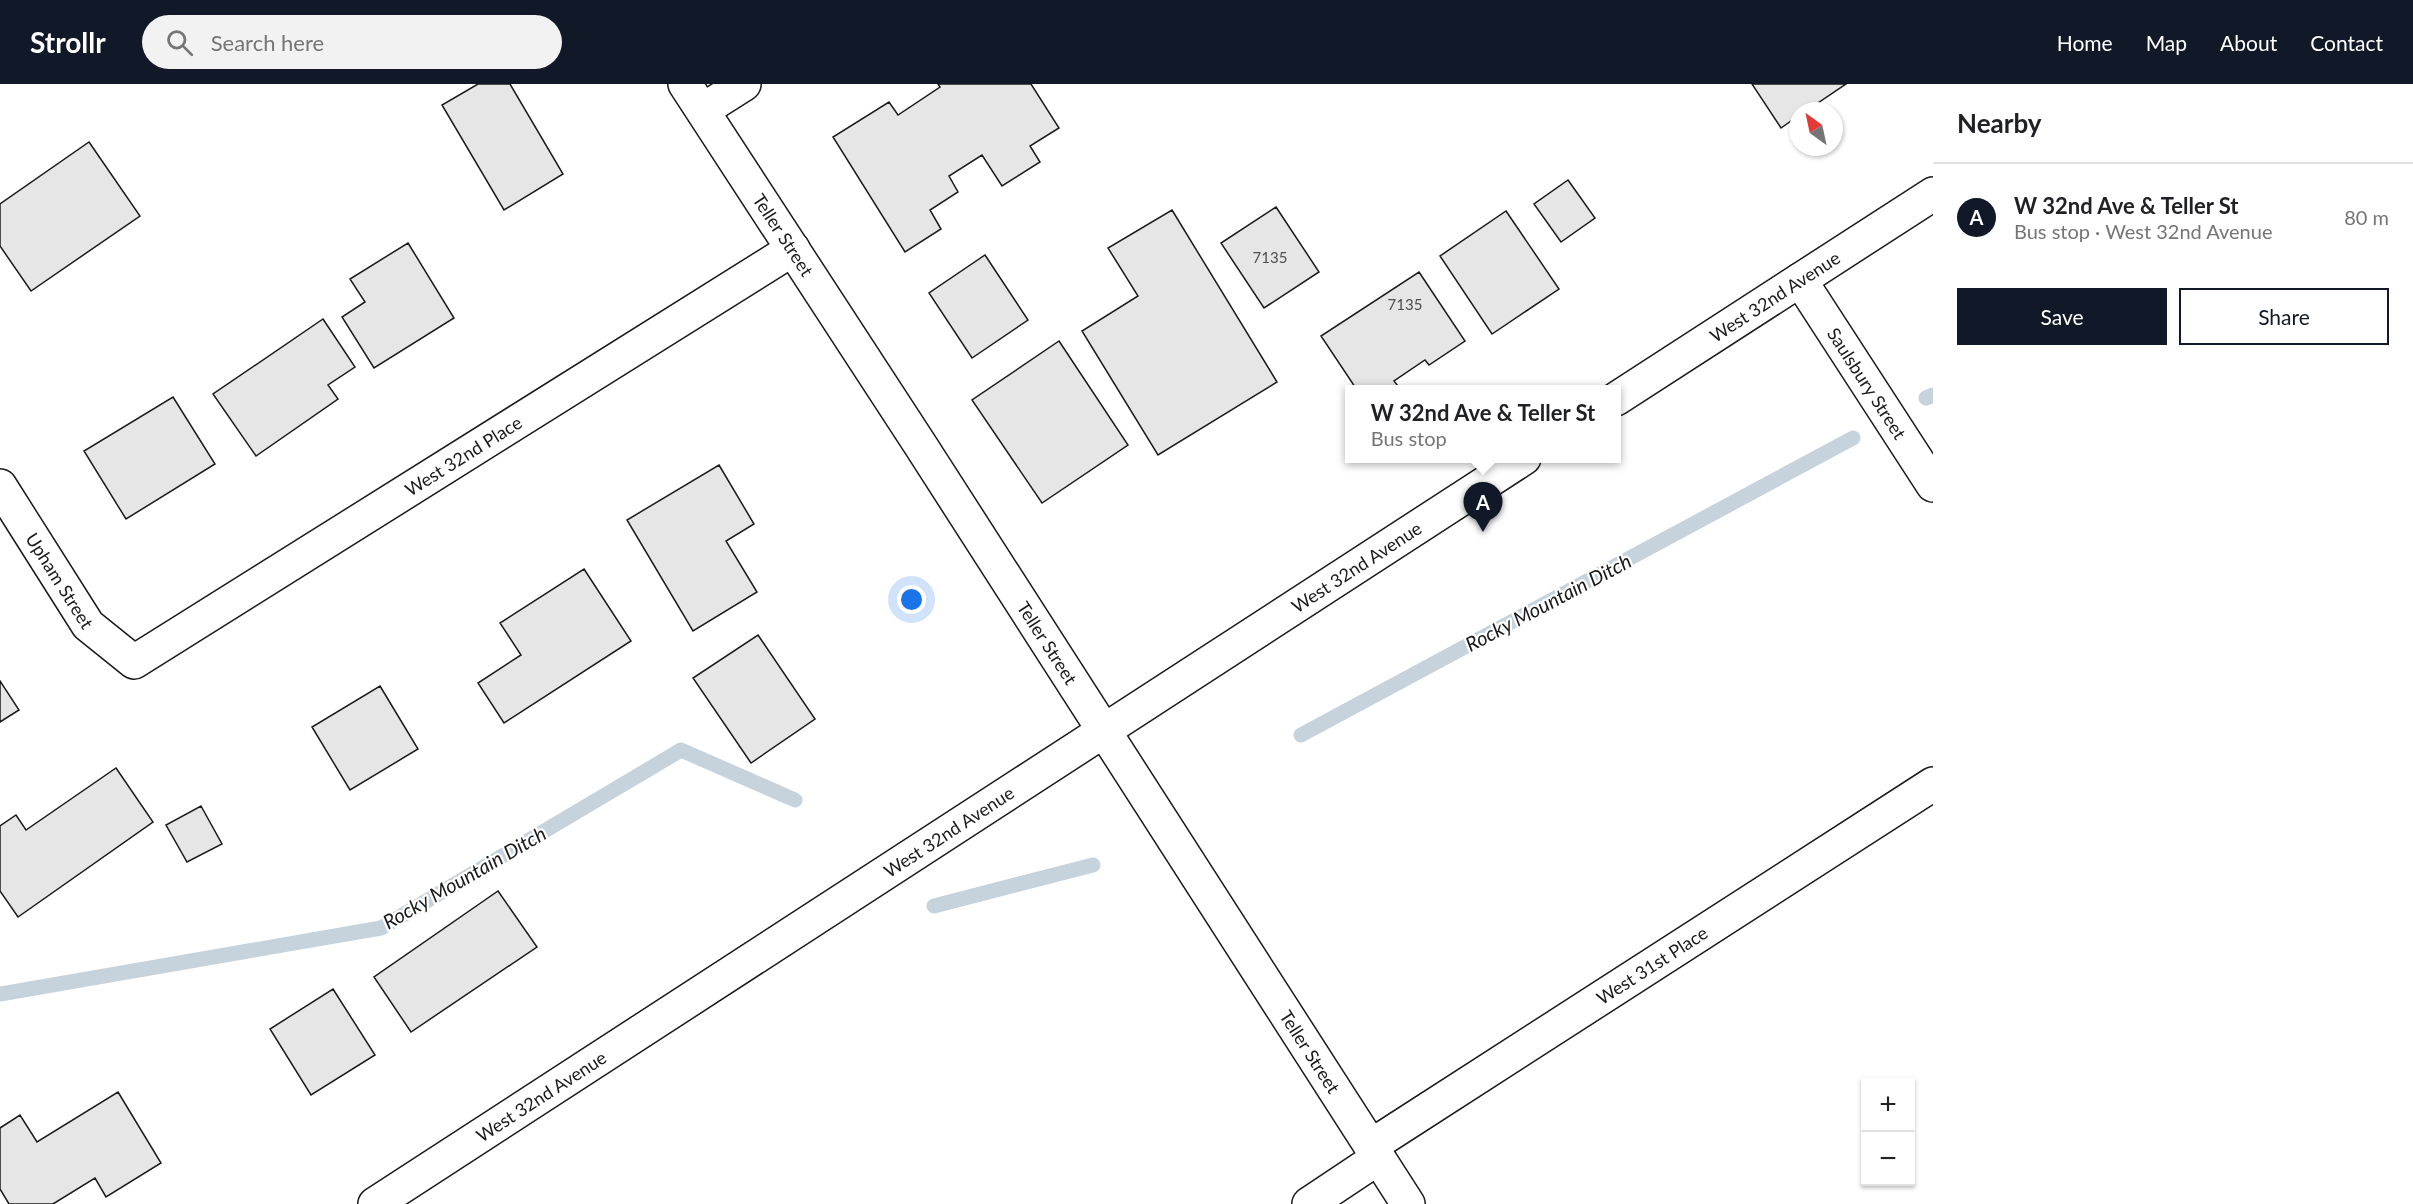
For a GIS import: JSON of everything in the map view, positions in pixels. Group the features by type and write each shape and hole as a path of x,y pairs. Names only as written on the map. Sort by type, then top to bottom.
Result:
{"street":[{"path":"694,97 744,84"},
{"name":"Teller Street","path":"694,97 1408,1204"},
{"name":"West 32nd Avenue","path":"1621,396 1933,194"},
{"name":"West 32nd Place","path":"134,662 793,249"},
{"name":"Saulsbury Street","path":"1800,280 1933,485"},
{"name":"West 32nd Avenue","path":"375,1204 1518,463"},
{"name":"Upham Street","path":"0,486 88,626 134,662"},
{"name":"West 31st Place","path":"1308,1204 1374,1152 1933,784"}],"building":[{"path":"478,84 510,84 563,174 504,210 442,105"},
{"path":"938,84 1031,84 1059,128 1030,146 1040,162 1002,186 982,155 949,176 958,192 930,210 941,229 905,252 833,137 889,102 898,115 940,87"},
{"path":"1752,84 1846,84 1819,102 1789,102 1789,122 1781,128"},
{"path":"89,142 140,216 31,291 0,246 0,204"},
{"path":"1568,180 1595,218 1561,242 1534,204"},
{"path":"1276,207 1319,272 1264,308 1221,243"},
{"path":"1172,210 1277,382 1158,455 1082,331 1138,296 1108,248"},
{"path":"1506,211 1559,289 1492,334 1440,256"},
{"path":"408,243 454,318 374,368 342,317 365,302 350,279"},
{"path":"985,255 1028,320 972,358 929,293"},
{"path":"1419,272 1465,341 1429,365 1425,360 1394,381 1397,385 1354,385 1321,336"},
{"path":"323,319 355,367 328,385 338,399 256,456 213,394"},
{"path":"1059,341 1128,445 1042,503 972,400"},
{"path":"173,397 215,464 126,519 84,451"},
{"path":"719,465 754,524 726,541 757,592 693,631 627,520"},
{"path":"584,569 631,641 504,723 478,683 521,655 500,623"},
{"path":"758,635 815,719 751,763 693,678"},
{"path":"0,681 19,710 0,722"},
{"path":"380,686 418,749 350,790 312,727"},
{"path":"116,768 153,822 18,917 0,891 0,826 16,815 26,830"},
{"path":"201,806 222,844 187,862 166,825"},
{"path":"498,891 537,947 411,1032 374,977"},
{"path":"333,989 375,1055 311,1095 270,1029"},
{"path":"118,1092 161,1163 106,1197 95,1178 53,1204 9,1204 0,1189 0,1128 20,1115 37,1142"}],"waterway":[{"path":"1926,398 1933,395"},
{"name":"Rocky Mountain Ditch","path":"1301,735 1853,438"},
{"name":"Rocky Mountain Ditch","path":"0,994 381,928 681,750 795,800"},
{"name":"Rocky Mountain Ditch","path":"934,906 1093,865"}],"place":[{"name":"W 32nd Ave & Teller St","path":"1483,532"}]}
